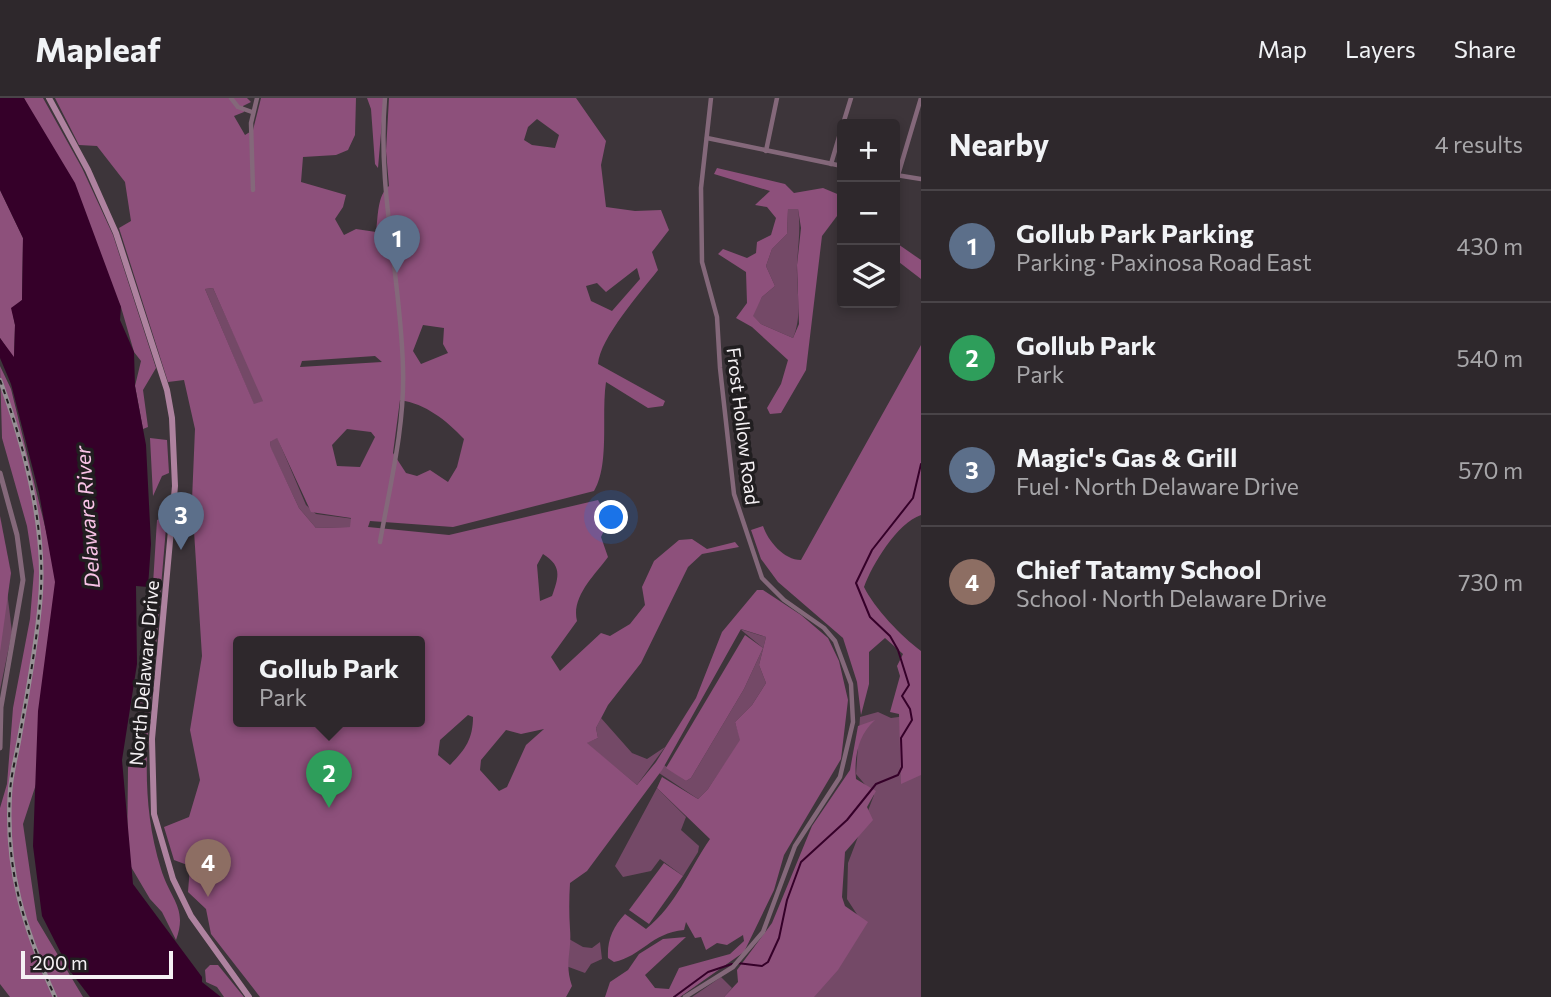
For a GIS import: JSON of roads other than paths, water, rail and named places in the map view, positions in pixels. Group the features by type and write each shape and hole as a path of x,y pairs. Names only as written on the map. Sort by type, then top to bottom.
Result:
{"main road":[{"name":"North Delaware Drive","path":"49,98 88,170 116,233 167,390 172,418 175,485 152,739 151,778 157,826 173,879 191,916 249,997"}],"street":[{"path":"231,98 238,107 252,112"},
{"path":"253,190 252,112 257,98"},
{"path":"380,542 399,431 404,372 384,144 385,98"},
{"name":"Frost Hollow Road","path":"685,997 744,958 763,932 801,833 839,777 848,750 853,704 848,670 829,634 784,600 762,578 734,494 717,317 702,265 701,188 711,98"},
{"path":"766,151 777,98"},
{"path":"845,119 851,98"},
{"path":"900,163 921,98"},
{"path":"708,138 837,165"},
{"path":"831,164 837,144"},
{"path":"900,176 921,179"},
{"path":"0,473 17,535 23,580 1,707 0,748"}],"water":[{"name":"Delaware River","path":"0,98 24,98 75,183 121,307 120,320 134,352 135,386 146,445 151,544 148,587 136,586 137,664 122,760 133,884 202,977 202,982 221,997 90,997 70,971 42,916 33,846 38,711 55,582 39,493 11,384 0,358 0,338 14,357 15,325 11,308 22,300 23,238 0,190"}],"waterway":[{"path":"737,963 762,966 768,962 779,938 787,900 801,862 847,820 876,784 898,775 902,767 901,738 912,720 910,709 902,696 909,685 898,650 890,636 870,617 856,583 872,550 913,498 921,464"},
{"path":"674,997 708,972 732,964"}],"railway":[{"path":"0,380 18,433 32,489 41,575 34,655 11,786 11,847 14,873 26,922 55,997"}],"place":[{"name":"Gollub Park Parking","path":"397,273"},
{"name":"Magic's Gas & Grill","path":"181,550"},
{"name":"Gollub Park","path":"329,808"},
{"name":"Chief Tatamy School","path":"208,897"}]}
